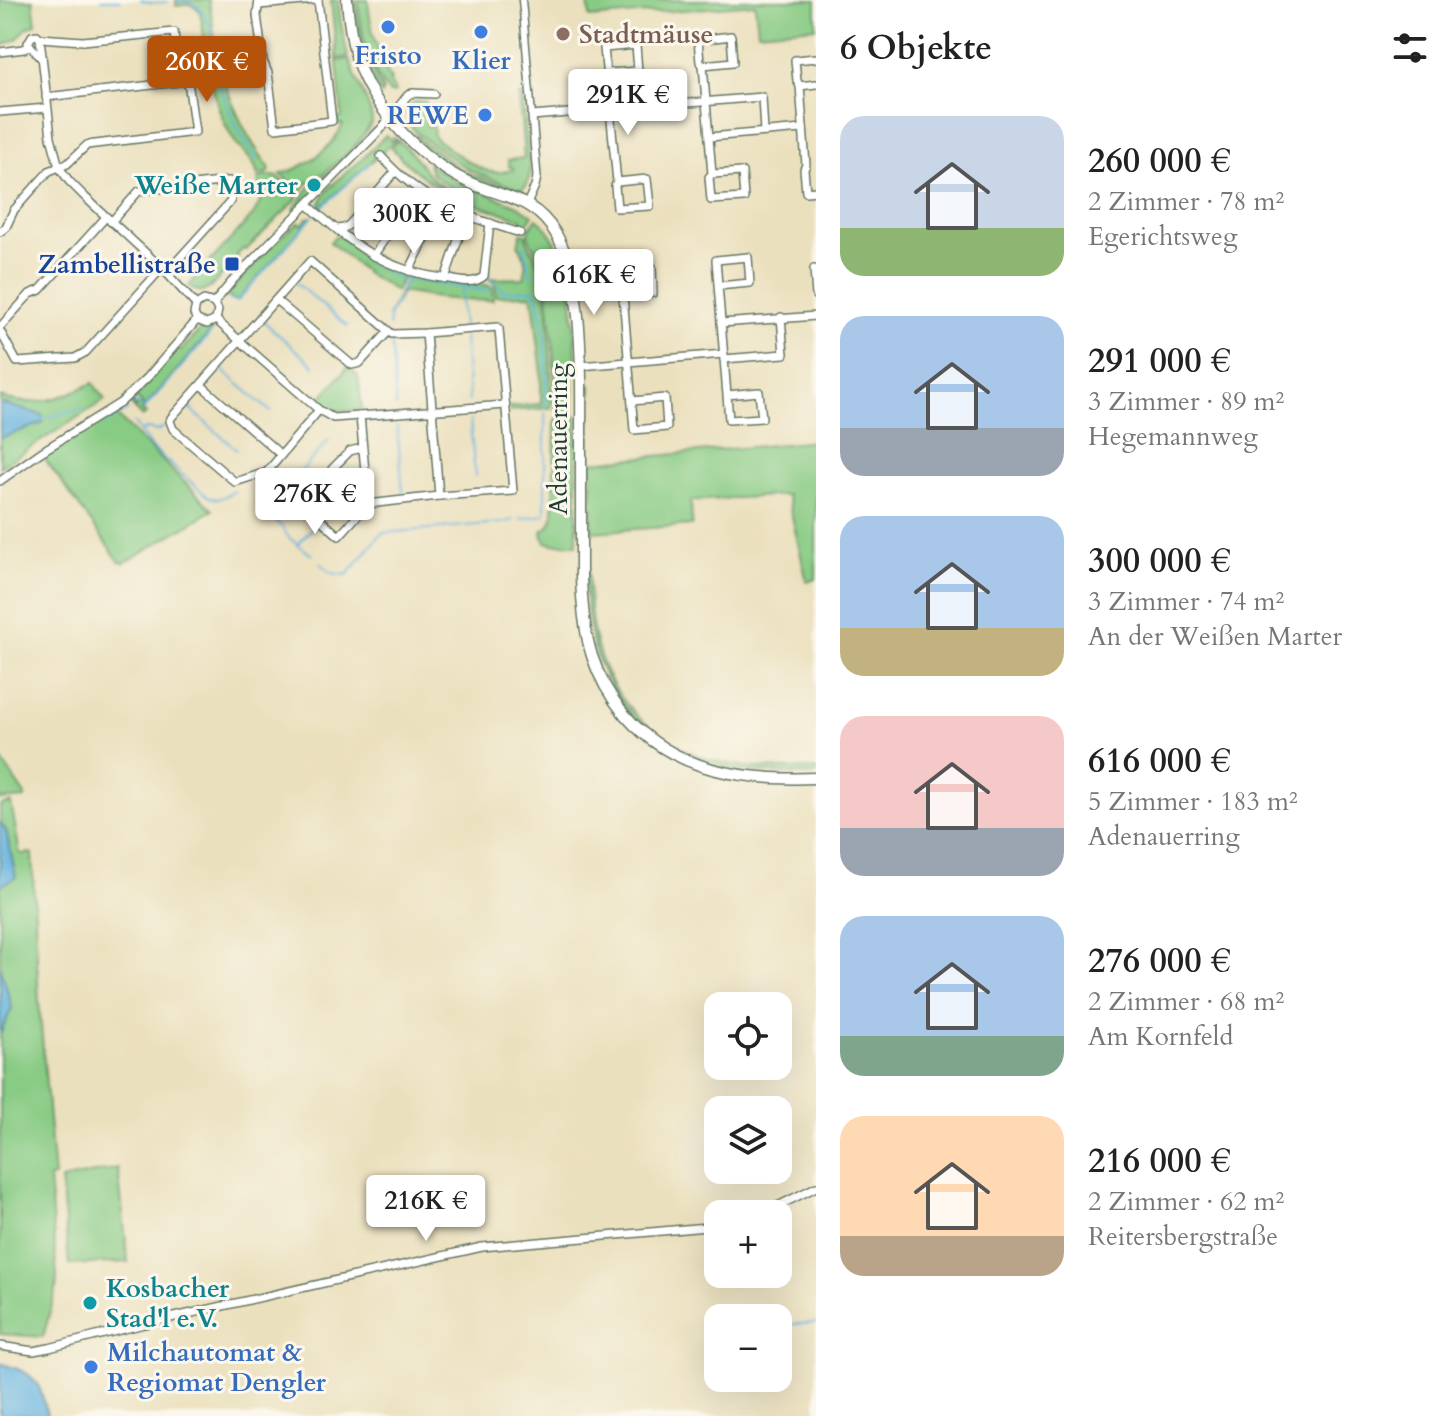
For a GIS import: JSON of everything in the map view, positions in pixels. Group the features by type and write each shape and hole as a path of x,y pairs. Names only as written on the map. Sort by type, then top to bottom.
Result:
{"main road":[{"name":"Adenauerring","path":"347,0 361,72 390,118 421,151 452,173 477,186 527,204 548,222 567,257 574,292 580,366 582,602 592,657 608,691 642,732 664,749 692,763 751,777 816,778"}],"street":[{"path":"317,0 332,121 275,128 257,15 259,2 317,0"},
{"path":"522,0 537,177 527,204"},
{"path":"41,58 28,43 34,35 83,41 174,32 180,82"},
{"path":"703,65 733,62 731,36 698,40 709,137 711,200 744,198 742,172 712,174"},
{"path":"40,38 47,108 59,167 69,181 164,270 196,305"},
{"path":"607,73 638,71 636,45 604,48 615,186 617,208 650,206 647,179 617,182"},
{"path":"0,52 30,46"},
{"path":"816,58 795,60 800,86 806,192 816,191"},
{"path":"0,232 14,210 49,171 67,164 87,145 195,132 188,81 46,97"},
{"path":"800,86 816,84"},
{"path":"214,303 412,93 434,94"},
{"path":"532,116 762,97 764,132"},
{"path":"0,112 47,108"},
{"path":"709,137 803,128"},
{"path":"381,156 418,191 442,205 520,233"},
{"path":"806,165 816,164"},
{"path":"338,229 349,225 395,172"},
{"path":"229,181 231,201 164,270 86,352 75,358 17,362 0,329 30,294 40,290 139,191 229,181"},
{"path":"373,256 418,191"},
{"path":"308,205 373,256 409,271 445,279 475,281 484,276 490,223"},
{"path":"409,271 442,205"},
{"path":"445,279 466,216"},
{"path":"718,286 750,283 748,257 716,260 718,286 721,323 724,356 727,395 729,420 762,418 759,392 727,395"},
{"path":"267,472 339,536 368,504 513,491 499,329 397,335 388,332 310,261 170,421 173,429 235,482 267,472 319,410"},
{"path":"623,296 653,293 652,267 621,270 623,296 629,363 634,430 667,427 665,398 632,401"},
{"path":"814,269 816,296"},
{"path":"204,300 214,303 218,310 216,320 207,324 197,320 194,314 196,305 204,300"},
{"path":"276,300 352,365 360,363 388,332"},
{"path":"721,323 816,316"},
{"path":"580,366 784,354 781,317"},
{"path":"0,481 120,403 147,378 197,320"},
{"path":"216,320 319,410 333,418 505,405"},
{"path":"426,333 439,496"},
{"path":"201,385 280,454"},
{"path":"360,416 368,504"},
{"path":"332,469 350,451 362,448"},
{"path":"790,1200 816,1187"},
{"path":"0,1346 33,1351 43,1349 482,1247 704,1227"}],"green space":[{"path":"0,0 33,0 36,24 27,28 17,39 0,47"},
{"path":"176,0 209,0 217,69 209,70 200,11 190,4 176,6"},
{"path":"331,0 338,0 348,57 337,59"},
{"path":"351,0 355,0 364,47 383,91 381,95 360,49"},
{"path":"358,0 368,0 375,41 395,93 390,93 382,83 371,61 363,37"},
{"path":"588,0 816,0 816,27 758,32 755,4 590,18"},
{"path":"349,59 370,109 372,123 344,156 298,192 281,174 317,156 338,133 343,124 337,124 337,119 342,117 337,61"},
{"path":"219,73 247,134 269,167 267,173 257,174 226,126 210,74"},
{"path":"519,96 523,96 530,175 526,186 520,190 469,170 418,134 409,124 407,113 413,103 426,102 427,126 433,126 434,137 478,167 498,172 513,170 508,160 524,158"},
{"path":"375,128 296,211 294,209 309,188 336,168"},
{"path":"413,134 464,172 501,185 506,190 480,182 442,163"},
{"path":"386,135 393,142 319,209 329,189"},
{"path":"392,137 443,186 447,191 443,200 439,197 443,190 415,171 391,147 396,142"},
{"path":"428,164 464,185 533,215 523,229 520,227 522,219 455,198 452,204 446,201 449,186 432,174"},
{"path":"258,177 278,177 296,195 294,202 246,250 237,255 211,287 203,292 189,286 254,214 261,200"},
{"path":"312,217 237,301 226,296 279,238 299,222 302,225"},
{"path":"537,218 560,251 571,292 577,375 572,376 573,410 556,409 548,294 543,265 528,236"},
{"path":"521,233 525,233 538,263 545,290 552,405 550,408 510,411 509,407 541,404 541,365 533,300 530,295 496,296 494,283 489,279 524,278 525,261 518,245"},
{"path":"336,236 401,271 403,277 396,291 366,273 330,242"},
{"path":"408,275 487,285 492,288 493,300 447,299 402,292 388,317"},
{"path":"201,329 213,329 145,407 137,398 132,402 136,407 140,405 144,408 142,410 146,414 142,417 129,402 178,348 181,350"},
{"path":"348,367 358,376 362,410 333,411 319,400"},
{"path":"93,383 105,400 0,467 0,397 36,402"},
{"path":"588,385 591,386 587,487 590,603 596,645 614,687 648,726 690,753 737,765 816,769 816,774 734,770 691,758 652,734 621,702 609,683 592,640 586,600 585,476"},
{"path":"113,412 213,510 124,563 119,561 42,455"},
{"path":"560,416 577,416 577,544 546,542 542,531 553,518 555,426"},
{"path":"816,441 816,579 807,582 787,495 691,501 692,525 592,532 592,462"},
{"path":"0,758 25,795 25,798 0,800"},
{"path":"11,803 20,854 32,853 39,1002 54,1177 49,1178 57,1276 43,1337 0,1334 0,1034 11,1008 0,965 0,886 15,876 6,831 0,822 0,805"},
{"path":"118,1168 128,1262 69,1265 61,1180"}],"water":[{"path":"0,403 42,415 43,423 0,438"},
{"path":"0,822 6,831 16,877 0,886"},
{"path":"0,965 12,1008 0,1034"},
{"path":"0,1363 21,1370 34,1380 42,1394 47,1416 0,1416"}],"waterway":[{"path":"101,0 120,0"},
{"path":"141,0 168,2"},
{"path":"178,1 190,3 205,15 215,67"},
{"path":"217,75 233,119 257,160"},
{"path":"320,209 370,163"},
{"path":"380,198 383,195"},
{"path":"365,214 371,208"},
{"path":"229,299 237,302 312,217"},
{"path":"354,227 360,220"},
{"path":"524,246 531,277"},
{"path":"360,256 400,280"},
{"path":"489,270 489,279 504,291"},
{"path":"452,276 470,278"},
{"path":"404,279 488,291"},
{"path":"389,326 389,317 406,279"},
{"path":"296,283 347,326"},
{"path":"462,287 463,326"},
{"path":"502,291 532,290 537,294 546,351 545,408"},
{"path":"262,320 314,366"},
{"path":"134,405 137,403 145,408 210,334"},
{"path":"464,336 469,401"},
{"path":"391,341 396,407"},
{"path":"220,368 271,412"},
{"path":"187,406 237,450"},
{"path":"42,419 84,408"},
{"path":"104,424 128,410"},
{"path":"175,419 182,411"},
{"path":"520,519 544,515 545,512 545,413"},
{"path":"470,420 475,476"},
{"path":"134,423 151,447 207,496 218,498 235,491"},
{"path":"397,426 403,492"},
{"path":"140,432 146,429 158,431 164,427"},
{"path":"288,486 329,440"},
{"path":"322,517 351,483"},
{"path":"266,512 284,492"},
{"path":"256,500 289,538 312,555"},
{"path":"320,563 331,573 347,575 382,533 514,520"},
{"path":"297,545 318,522"},
{"path":"792,1324 816,1323"}],"place":[{"name":"Fristo","path":"388,27"},
{"name":"Klier","path":"481,32"},
{"name":"Stadtmäuse","path":"563,34"},
{"name":"REWE","path":"485,115"},
{"name":"Weiße Marter","path":"314,185"},
{"name":"Zambellistraße","path":"232,264"},
{"name":"Kosbacher Stad'l e.V.","path":"90,1303"},
{"name":"Milchautomat & Regiomat Dengler","path":"91,1367"}]}
